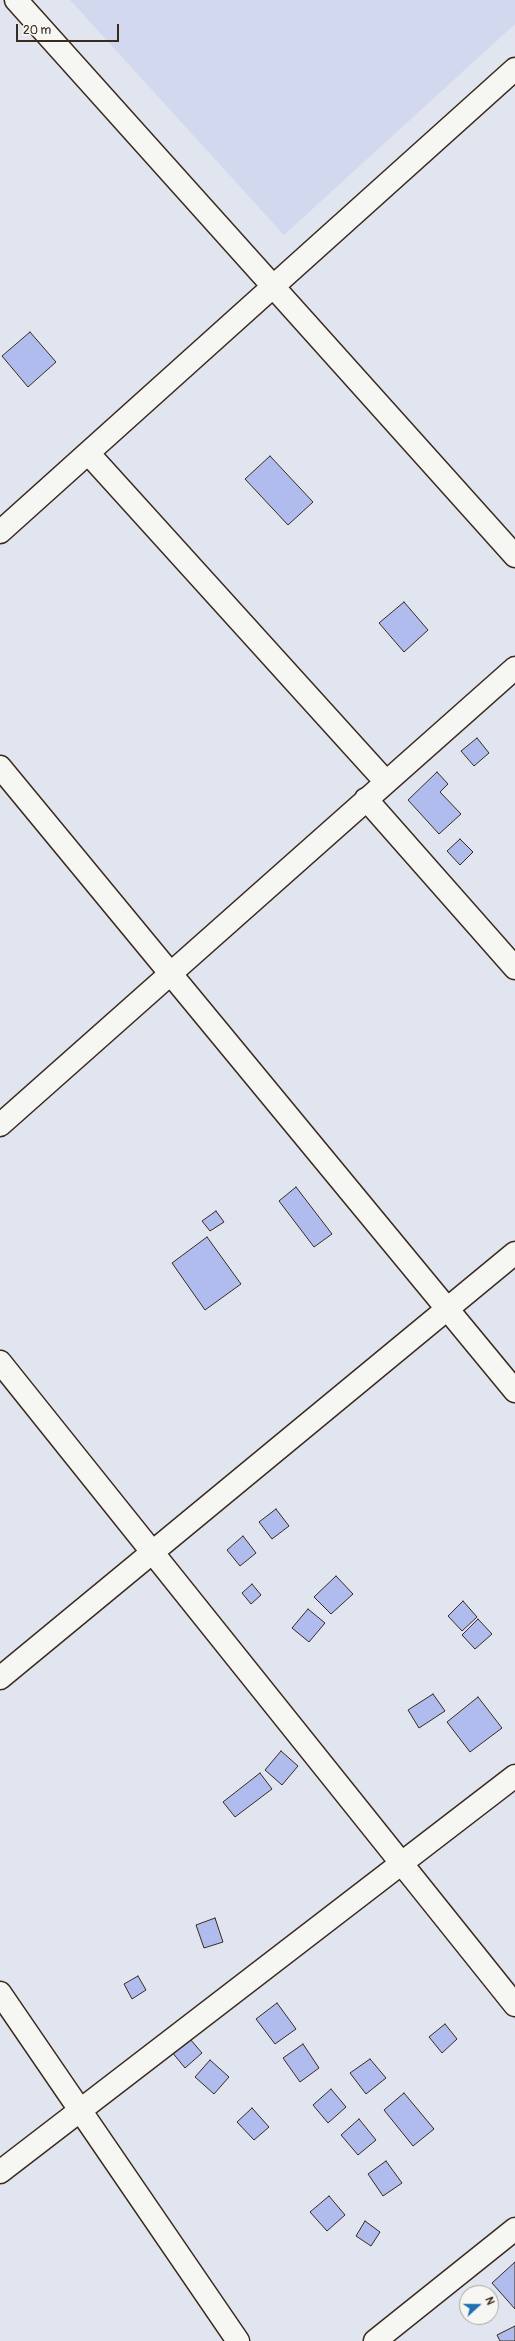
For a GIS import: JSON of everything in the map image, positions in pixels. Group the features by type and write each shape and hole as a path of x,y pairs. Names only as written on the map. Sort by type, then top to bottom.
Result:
{"street":[{"path":"16,0 515,556"},
{"path":"0,532 515,69"},
{"path":"88,453 386,782"},
{"path":"0,1125 515,668"},
{"path":"0,767 515,1391"},
{"path":"366,800 515,968"},
{"path":"0,1678 515,1253"},
{"path":"0,1362 515,2005"},
{"path":"0,2172 515,1776"},
{"path":"0,1993 238,2341"},
{"path":"375,2341 515,2229"}],"shaded area":[{"path":"70,0 515,0 515,24 284,235"}],"building":[{"path":"30,332 56,362 28,387 2,356"},
{"path":"270,456 313,502 288,525 245,479"},
{"path":"404,602 428,630 404,652 379,623"},
{"path":"477,738 489,753 474,766 461,751"},
{"path":"437,772 448,784 440,792 461,814 439,834 408,800"},
{"path":"460,839 473,852 460,865 447,851"},
{"path":"296,1187 332,1234 314,1247 279,1201"},
{"path":"216,1211 224,1222 210,1231 202,1221"},
{"path":"207,1237 241,1284 205,1310 172,1263"},
{"path":"276,1509 289,1526 272,1539 259,1522"},
{"path":"243,1536 256,1553 240,1566 227,1550"},
{"path":"336,1576 353,1594 331,1614 314,1597"},
{"path":"252,1584 261,1595 251,1604 242,1593"},
{"path":"463,1601 477,1617 462,1631 448,1616"},
{"path":"308,1609 325,1623 309,1642 292,1628"},
{"path":"478,1619 492,1634 475,1649 462,1635"},
{"path":"433,1694 445,1711 419,1728 408,1710"},
{"path":"478,1697 502,1728 470,1752 447,1722"},
{"path":"281,1751 298,1766 282,1785 265,1770"},
{"path":"260,1773 272,1789 235,1817 223,1802"},
{"path":"215,1918 223,1942 204,1948 196,1925"},
{"path":"138,1976 146,1990 132,1999 124,1984"},
{"path":"277,2003 296,2029 275,2044 256,2019"},
{"path":"445,2024 457,2039 442,2053 429,2037"},
{"path":"184,2032 202,2053 185,2068 167,2046"},
{"path":"303,2044 319,2068 300,2082 283,2058"},
{"path":"370,2059 386,2078 366,2094 350,2073"},
{"path":"210,2060 229,2077 214,2094 195,2077"},
{"path":"331,2089 346,2107 328,2123 313,2105"},
{"path":"404,2093 434,2129 413,2146 384,2110"},
{"path":"252,2108 269,2127 254,2140 237,2122"},
{"path":"359,2119 376,2140 358,2155 341,2135"},
{"path":"386,2161 402,2183 383,2196 368,2174"},
{"path":"329,2196 345,2215 327,2231 310,2212"},
{"path":"365,2221 380,2232 371,2246 356,2236"},
{"path":"515,2262 515,2309 499,2291 499,2285 494,2285 492,2283"},
{"path":"515,2326 515,2341 500,2341 497,2335"}]}
